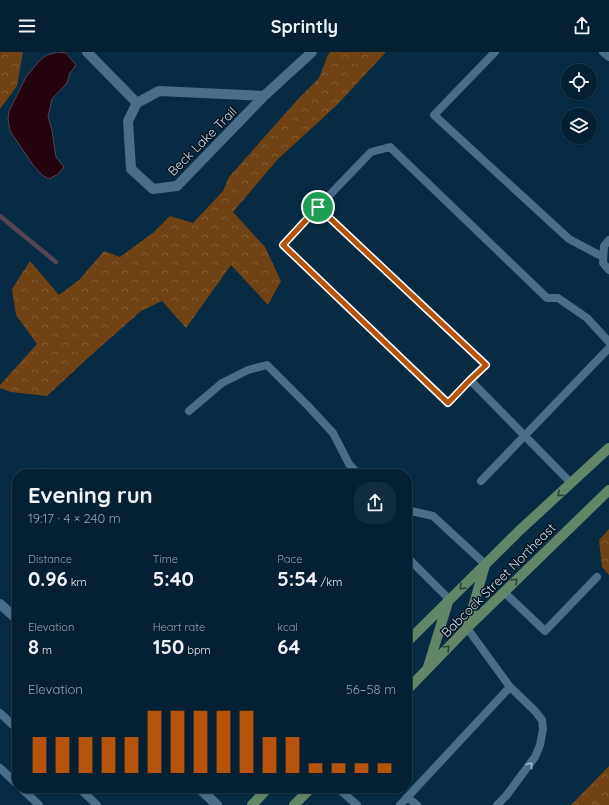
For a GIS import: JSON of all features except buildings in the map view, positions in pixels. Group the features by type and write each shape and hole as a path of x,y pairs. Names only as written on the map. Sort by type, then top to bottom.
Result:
{"main road":[{"name":"Babcock Street Northeast","path":"412,637 520,530 609,448"},
{"name":"Babcock Street Northeast","path":"412,685 467,628 609,490"},
{"path":"467,628 485,564"},
{"path":"428,668 449,599"},
{"path":"252,805 263,793"},
{"path":"299,804 307,793"}],"street":[{"path":"86,52 137,103"},
{"name":"Beck Lake Trail","path":"264,96 159,92 137,103 128,121 131,169 153,189 177,186 264,96 312,52"},
{"path":"0,604 12,615"},
{"path":"204,793 217,805"}],"lane":[{"path":"495,52 434,115 569,239 603,258"},
{"path":"603,52 609,57"},
{"path":"318,207 486,365 448,403 283,245 318,207 372,152 390,147 546,298 558,298 587,318 609,342"},
{"path":"609,240 604,246 603,258 603,263 609,270"},
{"path":"481,481 609,348"},
{"path":"189,411 222,383 248,370 267,365 333,433 349,464 354,469"},
{"path":"470,380 571,483"},
{"path":"412,511 433,516 485,564"},
{"path":"412,562 449,599"},
{"path":"504,592 545,631 597,577"},
{"path":"467,628 510,687 535,711 542,720 543,729 540,745 535,757 506,796 497,805"},
{"path":"412,792 510,687"},
{"path":"0,713 12,724"},
{"path":"0,768 12,779"},
{"path":"26,793 39,805"},
{"path":"83,793 91,803"},
{"path":"344,793 357,805"},
{"path":"400,805 411,793"},
{"path":"407,797 417,805"}],"green space":[{"path":"0,52 23,52 17,86 0,109"},
{"path":"330,52 386,52 337,105 278,159 233,212 265,247 281,281 268,305 231,265 186,328 162,301 141,311 47,396 11,392 0,388 0,385 37,344 16,315 12,289 30,261 59,295 79,280 104,251 120,257 154,232 170,216 193,223 223,191 229,177 299,98 319,78"},
{"path":"609,529 609,575 602,567 599,540"},
{"path":"609,766 609,805 571,805"}],"shaded area":[{"path":"58,52 66,53 76,65 70,73 67,83 52,99 48,117 52,130 56,157 64,167 58,174 49,179 42,175 33,165 10,131 8,119 9,111 26,77 39,61 47,55"}],"waterway":[{"path":"0,216 56,262"}],"route":[{"path":"318,207 486,365 448,403 283,245 318,207"}]}
